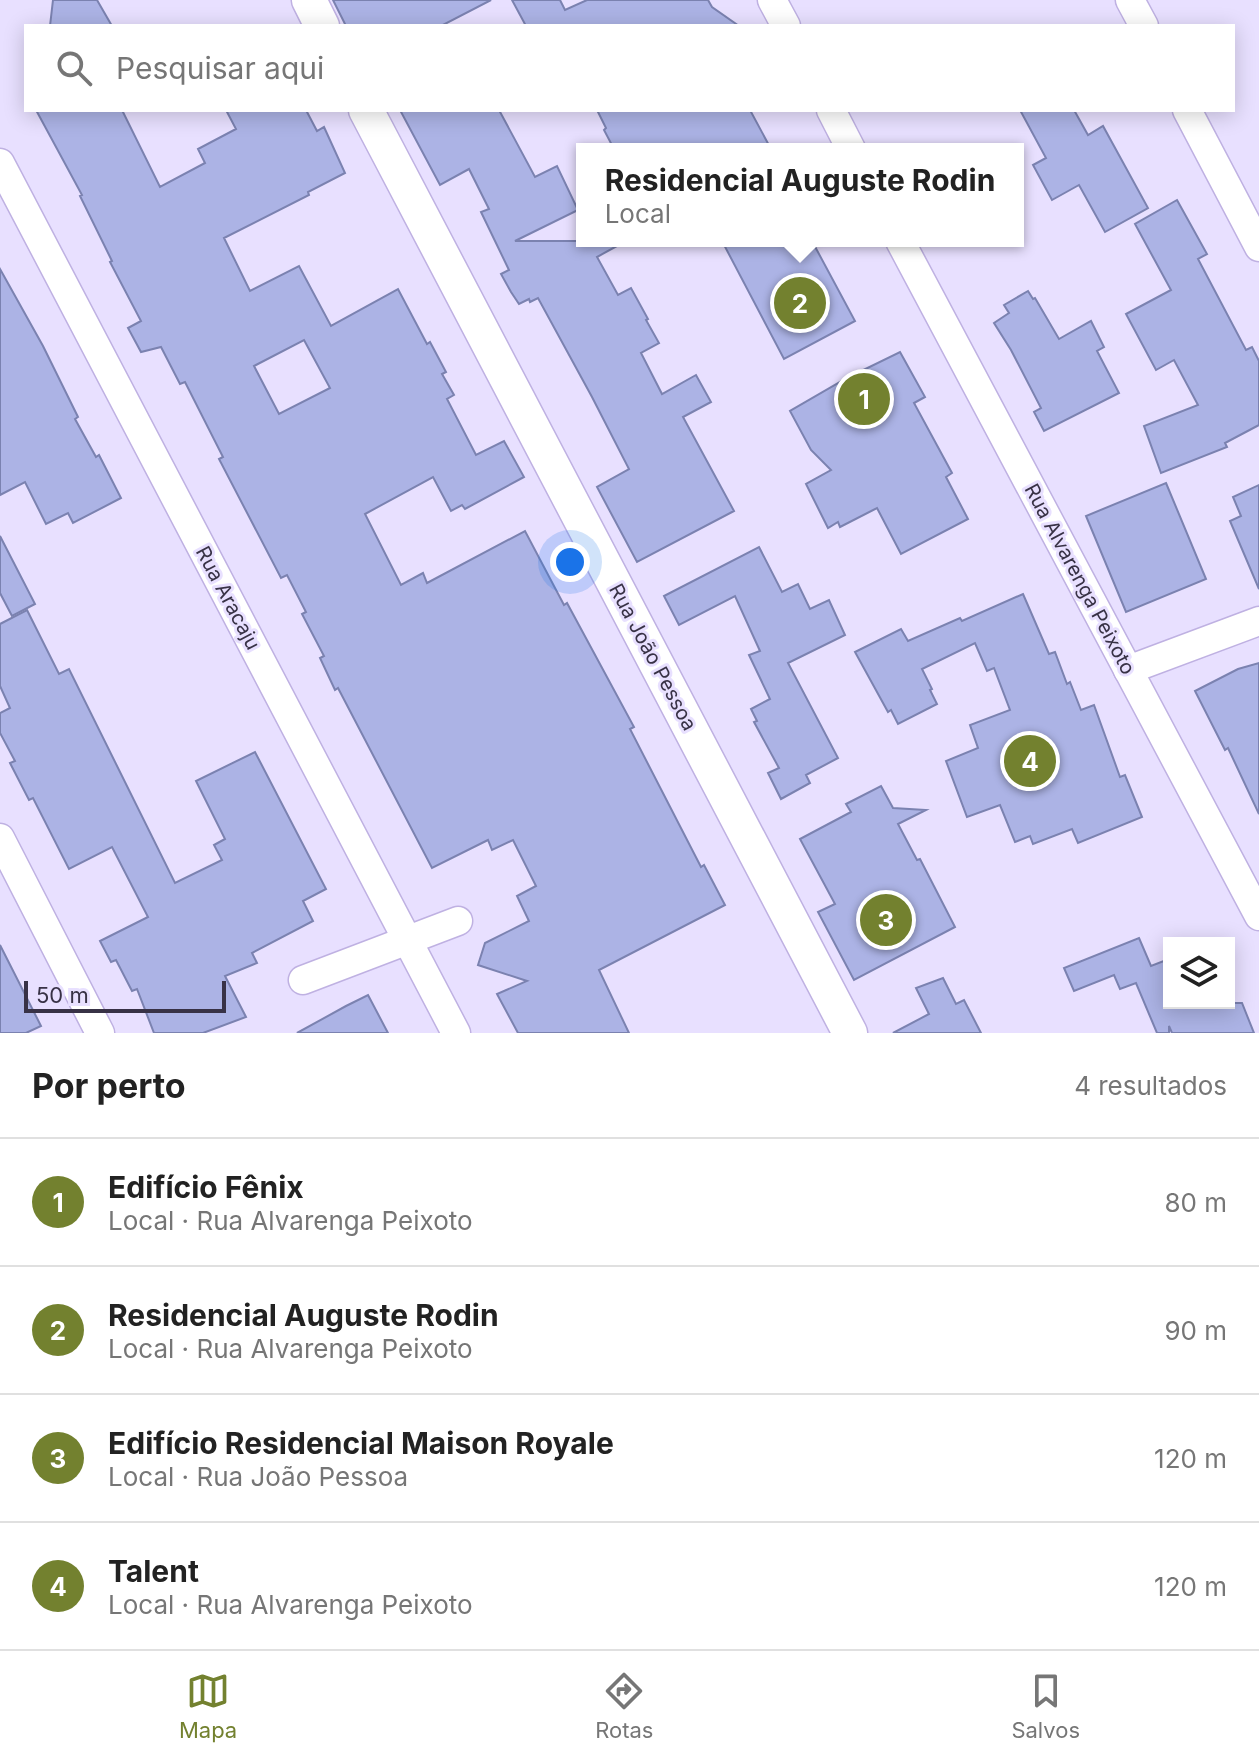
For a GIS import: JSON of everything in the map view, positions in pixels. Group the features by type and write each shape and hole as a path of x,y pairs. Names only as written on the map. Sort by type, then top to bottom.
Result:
{"street":[{"path":"309,0 321,24"},
{"path":"772,0 785,24"},
{"path":"1130,0 1143,24"},
{"name":"Rua João Pessoa","path":"367,112 850,1033"},
{"path":"832,112 848,143"},
{"path":"1188,112 1259,247"},
{"name":"Rua Aracaju","path":"0,163 456,1033"},
{"name":"Rua Alvarenga Peixoto","path":"903,247 1259,916"},
{"path":"1128,670 1259,621"},
{"path":"0,838 100,1033"},
{"path":"303,980 458,921"}],"building":[{"path":"53,0 97,0 111,24 50,24"},
{"path":"333,0 491,0 445,24 345,24"},
{"path":"512,0 560,0 565,10 587,0 708,0 712,7 736,24 525,24"},
{"path":"37,112 123,112 160,187 205,163 198,149 236,129 227,112 307,112 317,131 324,127 345,173 224,238 250,291 299,266 331,326 398,289 427,344 430,342 446,372 442,374 454,395 447,399 476,455 504,441 524,477 465,509 462,505 451,511 433,477 365,514 401,585 423,573 427,583 525,531 634,727 630,729 701,867 704,865 725,905 599,970 629,1033 518,1033 497,994 527,981 478,965 485,943 529,921 517,896 536,886 513,840 492,850 488,840 432,868 338,688 335,690 320,658 324,656 302,614 306,612 287,575 281,578 219,459 223,457 185,382 180,384 161,347 141,352 128,328 141,321","holes":["304,340 330,388 279,414 254,366"]},
{"path":"401,112 500,112 535,177 557,166 576,211 515,241 576,241 576,247 615,247 597,257 618,295 631,288 648,319 659,343 641,353 662,394 696,375 711,402 683,417 734,511 637,562 597,487 629,469 592,397 538,298 519,304 501,274 509,270 481,212 489,209 469,169 440,185"},
{"path":"598,112 751,112 768,143 611,143 604,130 606,128"},
{"path":"1021,112 1075,112 1088,135 1103,126 1148,208 1105,232 1079,185 1052,200 1033,165 1046,158"},
{"path":"1177,200 1207,254 1198,259 1246,350 1252,347 1259,361 1259,425 1225,443 1227,447 1161,473 1144,426 1198,405 1174,360 1156,370 1126,314 1171,290 1135,224"},
{"path":"725,247 815,247 855,321 784,359"},
{"path":"0,269 43,346 78,417 75,419 96,457 99,455 121,498 73,523 68,513 46,524 25,482 0,495"},
{"path":"1028,291 1059,339 1091,321 1104,347 1097,351 1119,393 1044,431 1034,412 1041,408 994,323 1009,313 1004,305"},
{"path":"900,352 925,397 914,403 952,473 946,477 968,519 901,554 877,508 840,527 838,522 828,528 806,484 831,470 811,450 790,411"},
{"path":"1166,483 1206,579 1126,612 1086,516"},
{"path":"1259,485 1259,589 1230,521 1241,516 1233,497"},
{"path":"0,536 35,604 12,616 0,593"},
{"path":"759,547 782,592 798,584 810,609 829,600 845,635 788,663 838,758 806,775 810,783 781,799 768,773 779,768 754,722 757,721 751,709 770,699 749,655 760,651 735,596 679,625 664,596"},
{"path":"1023,594 1049,654 1055,652 1081,710 1094,705 1120,777 1125,775 1142,817 1078,843 1072,829 1033,844 1030,836 1015,842 1000,805 967,817 946,761 978,748 970,725 1010,710 994,668 987,671 975,643 922,669 937,704 898,724 891,710 888,712 855,652 901,629 908,641"},
{"path":"27,610 59,674 69,669 175,883 222,860 214,845 225,839 196,781 255,752 326,889 303,901 313,921 252,953 257,963 225,976 246,1017 203,1033 154,1033 137,989 132,991 116,960 111,962 100,941 148,917 112,847 69,869 33,798 29,800 10,763 15,761 0,733 0,713 10,708 0,686 0,624"},
{"path":"1259,663 1259,814 1228,748 1225,750 1195,691 1238,669"},
{"path":"881,786 893,808 926,810 898,824 955,927 854,980 818,912 835,904 800,839 851,812 846,804"},
{"path":"1139,938 1151,966 1163,961 1163,1009 1235,1009 1235,1003 1242,1003 1254,1033 1172,1033 1169,1026 1169,1033 1157,1033 1136,983 1120,989 1114,975 1074,991 1064,968"},
{"path":"0,945 41,1026 26,1033 0,1033"},
{"path":"943,978 956,1004 964,1000 981,1033 893,1033 929,1014 916,988"},
{"path":"368,995 388,1033 297,1033 346,1006"}],"place":[{"name":"Residencial Auguste Rodin","path":"800,303"},
{"name":"Edifício Fênix","path":"864,399"},
{"name":"Talent","path":"1030,761"},
{"name":"Edifício Residencial Maison Royale","path":"886,920"}]}
